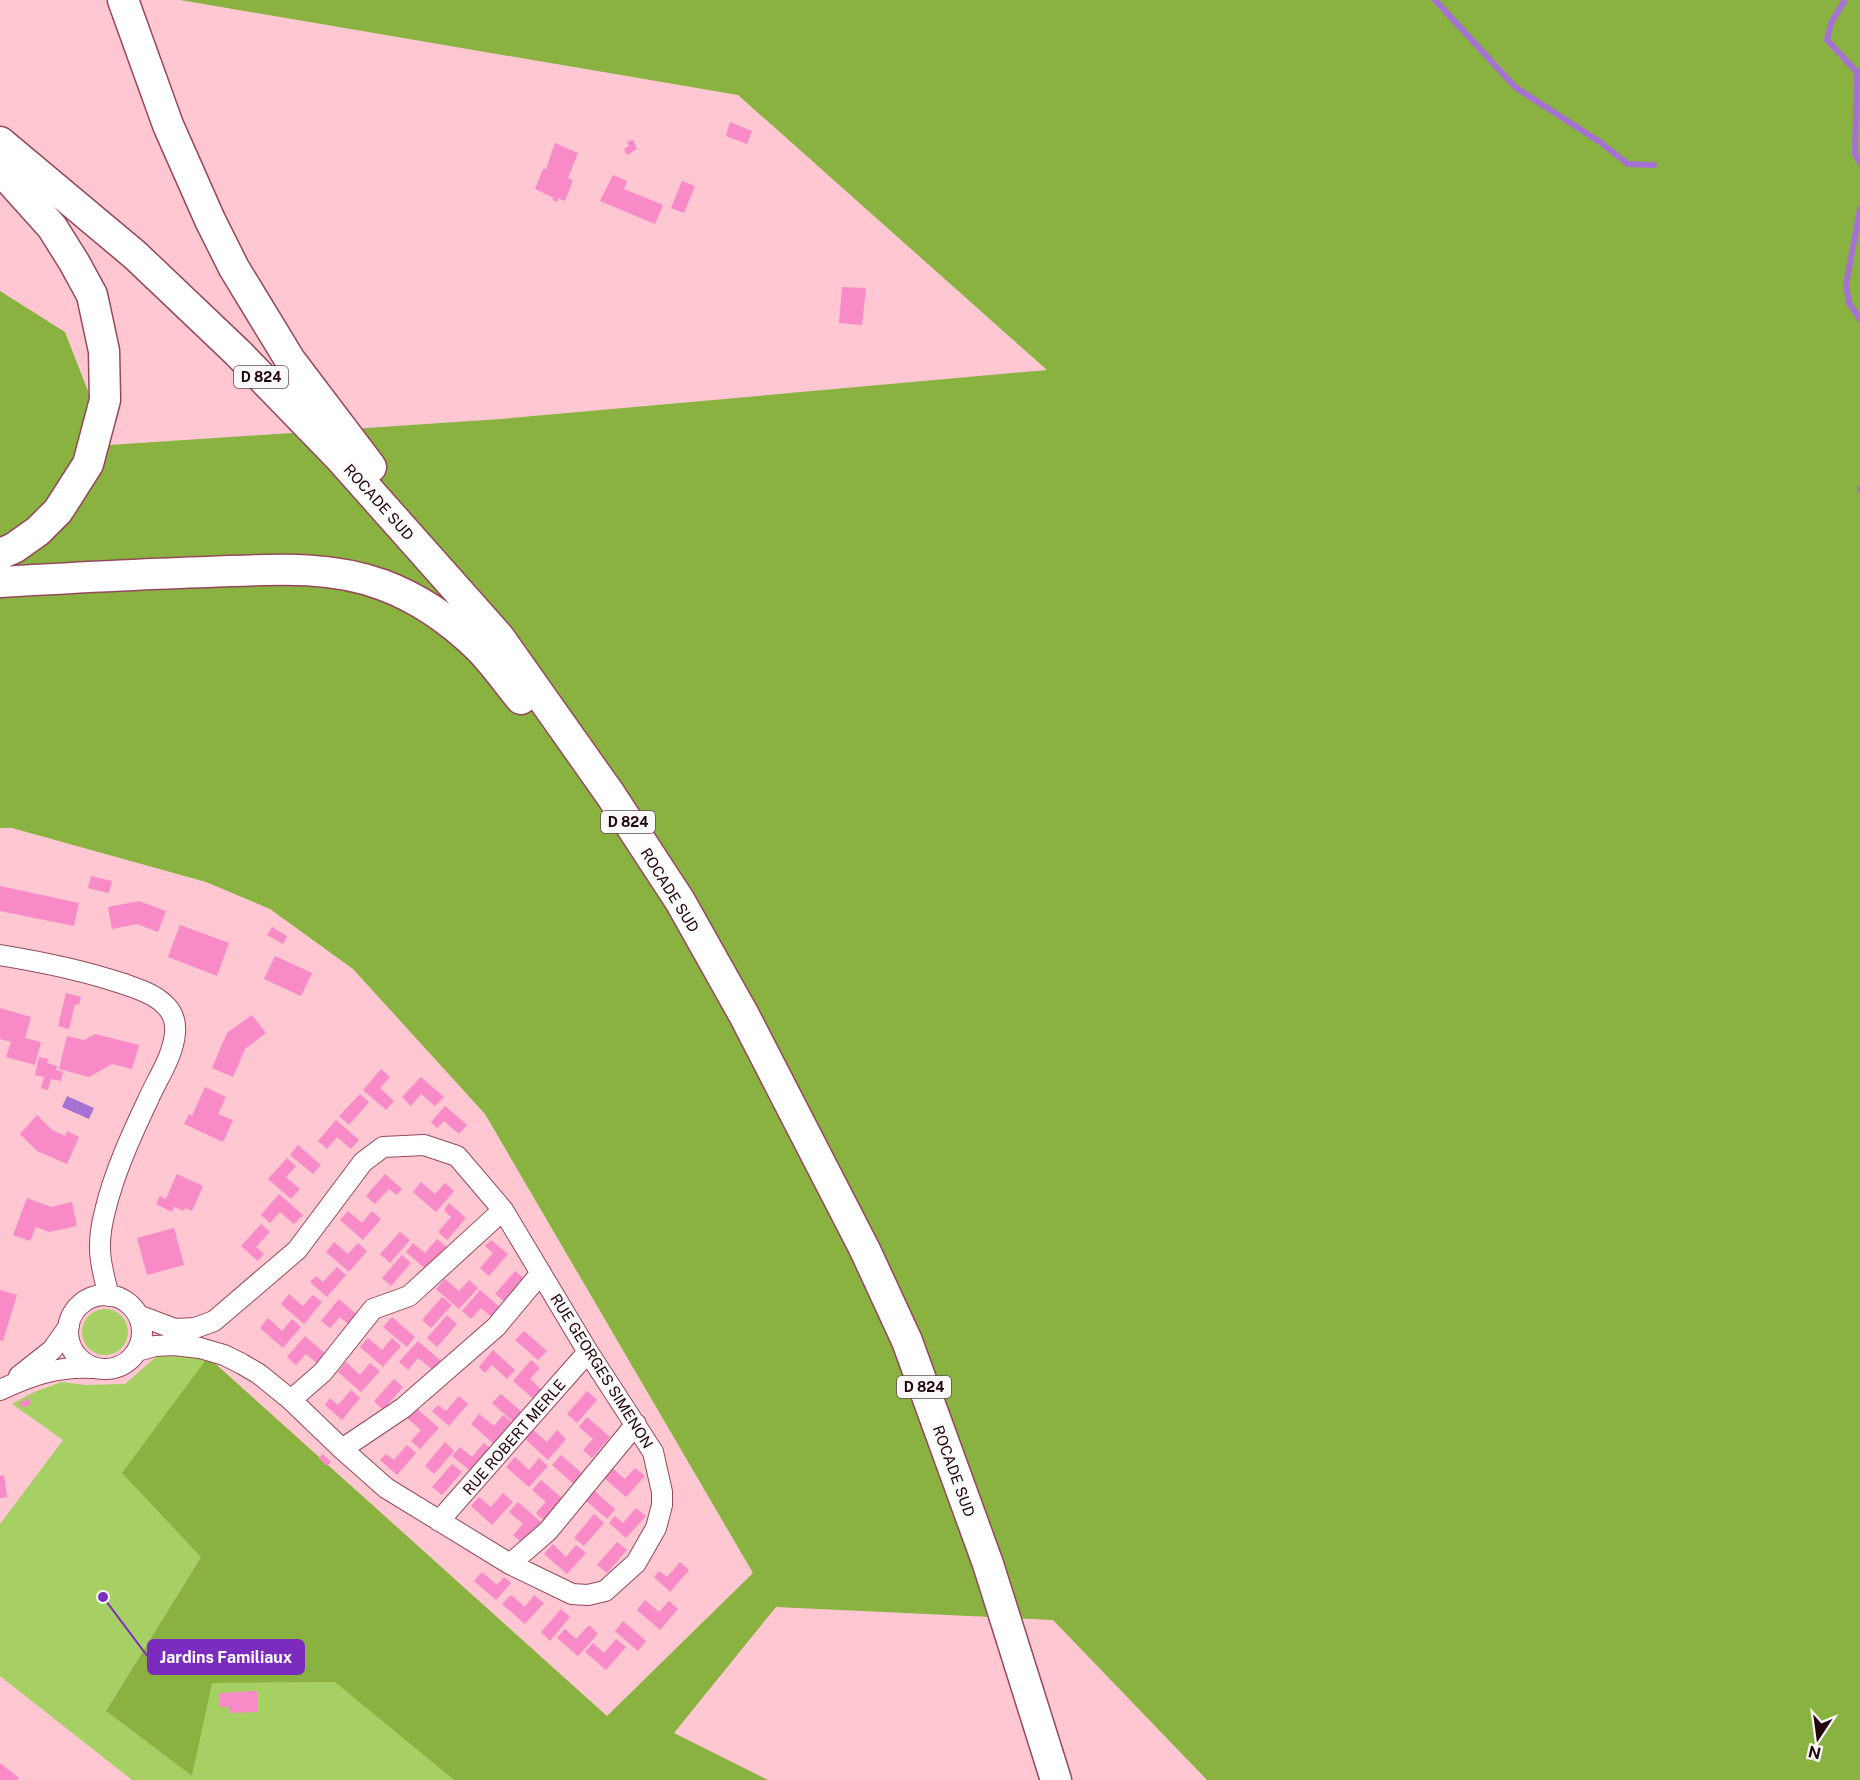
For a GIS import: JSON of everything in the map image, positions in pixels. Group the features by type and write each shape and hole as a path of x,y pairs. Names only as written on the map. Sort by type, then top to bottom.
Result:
{"main road":[{"path":"123,0 168,125 234,268 290,360 499,637"},
{"name":"ROCADE SUD","path":"0,142 135,255 238,353 340,458 499,637 610,794 673,892 744,1015 866,1250 907,1341 988,1564 1056,1780"},
{"path":"0,169 52,227 92,295 104,351 105,400 88,464 58,511 38,531 14,548 0,554"},
{"path":"0,582 146,574 317,570 383,585 414,600 448,621 478,648 529,708 744,1015"}],"street":[{"path":"0,955 63,966 143,991 165,1005 175,1024 171,1052 113,1181 104,1212 99,1245 109,1296"},
{"name":"RUE GEORGES SIMENON","path":"137,1351 154,1346 174,1345 200,1348 224,1355 242,1364 259,1374 291,1400 386,1488 510,1564 572,1594 588,1595 605,1591 636,1563 652,1537 662,1505 662,1492 653,1452 588,1352 503,1210 458,1156 424,1145 383,1147 363,1162 297,1250 214,1321 195,1328 175,1329 138,1315"},
{"path":"291,1400 323,1372 373,1309 409,1296 503,1210"},
{"path":"342,1449 403,1408 496,1328 541,1273"},
{"path":"1,1390 48,1371 70,1367 105,1369 124,1365 137,1351 142,1329 138,1315 126,1302 109,1296 98,1296 78,1306 72,1316 68,1336 71,1347 76,1356 93,1368"},
{"path":"1,1390 52,1350 69,1326"},
{"name":"RUE ROBERT MERLE","path":"440,1521 588,1352"},
{"path":"510,1564 548,1531 636,1424"}],"green space":[{"path":"180,0 1860,0 1860,1780 1207,1780 1053,1620 776,1607 674,1733 768,1780 454,1780 335,1682 212,1683 192,1776 106,1711 201,1557 122,1473 208,1357 607,1716 753,1573 485,1114 353,969 270,909 206,882 12,828 0,828 0,291 65,332 109,445 501,419 1047,370 738,95"},
{"path":"105,1309 121,1316 128,1332 121,1348 105,1355 89,1348 82,1332 89,1316"},
{"path":"157,1356 208,1357 201,1557 106,1711 192,1776 211,1683 336,1682 454,1780 132,1780 0,1676 0,1524 63,1440 12,1404 32,1393 61,1382 86,1385 125,1384"}],"shaded area":[{"path":"67,1096 94,1108 89,1119 62,1107"}],"building":[{"path":"730,122 752,131 747,144 726,136"},
{"path":"633,140 637,149 627,155 624,149 629,146 627,142"},
{"path":"555,143 578,153 568,178 573,180 565,201 558,198 557,202 552,200 554,198 535,189 543,169 546,169"},
{"path":"613,175 627,181 624,189 663,205 655,224 600,201"},
{"path":"682,181 695,186 684,213 671,208"},
{"path":"842,287 866,288 862,325 839,323"},
{"path":"91,876 112,881 109,893 88,888"},
{"path":"0,886 79,903 74,926 0,911"},
{"path":"139,901 166,911 158,932 137,924 112,929 108,907"},
{"path":"180,925 229,943 217,976 168,957"},
{"path":"272,927 287,936 283,944 267,935"},
{"path":"275,956 312,973 301,996 264,979"},
{"path":"66,993 81,997 79,1005 75,1004 69,1029 58,1026"},
{"path":"0,1008 31,1017 25,1038 41,1042 35,1065 6,1057 11,1042 0,1039"},
{"path":"252,1015 266,1033 245,1049 233,1077 212,1068 227,1033"},
{"path":"95,1034 139,1045 132,1069 112,1064 89,1077 59,1069 67,1036 84,1040"},
{"path":"39,1057 48,1059 47,1063 57,1066 56,1070 63,1072 61,1081 51,1079 48,1090 41,1088 44,1077 35,1075"},
{"path":"381,1069 390,1077 380,1088 394,1101 386,1110 363,1090"},
{"path":"421,1077 444,1097 435,1106 421,1094 411,1106 402,1097"},
{"path":"205,1087 226,1097 218,1114 233,1120 223,1142 184,1124 189,1114 192,1116"},
{"path":"360,1094 369,1102 349,1125 339,1116"},
{"path":"445,1106 467,1125 459,1134 444,1121 437,1128 431,1122"},
{"path":"37,1115 52,1130 65,1136 67,1131 79,1137 67,1164 37,1151 20,1134"},
{"path":"336,1120 359,1140 351,1149 337,1137 327,1149 318,1141"},
{"path":"298,1145 321,1165 313,1174 290,1155"},
{"path":"287,1158 296,1166 286,1177 300,1189 291,1199 268,1179"},
{"path":"177,1174 203,1186 192,1211 174,1207 172,1212 156,1204 160,1196 166,1199"},
{"path":"385,1174 402,1189 397,1195 389,1189 375,1204 366,1196"},
{"path":"421,1182 435,1194 445,1183 454,1191 436,1212 413,1192"},
{"path":"279,1194 303,1215 294,1224 280,1212 270,1223 261,1215"},
{"path":"27,1198 51,1207 72,1202 77,1226 49,1232 36,1227 30,1241 13,1235"},
{"path":"449,1203 466,1218 447,1240 438,1232 451,1217 444,1210"},
{"path":"348,1211 362,1223 372,1211 381,1219 363,1240 340,1220"},
{"path":"261,1224 270,1232 256,1247 264,1254 258,1261 241,1246"},
{"path":"174,1228 184,1265 147,1275 137,1238"},
{"path":"400,1232 410,1240 390,1263 380,1254"},
{"path":"437,1239 447,1247 427,1270 406,1252 413,1243 425,1253"},
{"path":"491,1240 508,1254 489,1276 480,1268 493,1253 485,1246"},
{"path":"334,1242 348,1254 358,1243 367,1251 349,1272 326,1252"},
{"path":"402,1255 411,1263 391,1286 382,1278"},
{"path":"337,1267 346,1275 327,1297 310,1282 316,1276 323,1282"},
{"path":"515,1271 525,1279 505,1302 495,1294"},
{"path":"445,1279 459,1291 469,1280 478,1288 459,1309 436,1289"},
{"path":"0,1290 17,1295 3,1341 0,1340"},
{"path":"480,1290 503,1310 495,1320 481,1308 471,1319 462,1311"},
{"path":"289,1294 303,1306 313,1295 322,1302 304,1324 281,1304"},
{"path":"442,1297 452,1305 431,1328 422,1320"},
{"path":"339,1299 362,1319 354,1329 340,1317 330,1328 321,1321"},
{"path":"447,1315 457,1324 437,1347 427,1338"},
{"path":"392,1317 415,1337 407,1347 383,1327"},
{"path":"268,1318 282,1331 292,1319 301,1327 283,1348 260,1328"},
{"path":"524,1331 547,1351 538,1360 515,1340"},
{"path":"305,1336 328,1356 320,1366 306,1354 296,1365 287,1357"},
{"path":"368,1338 382,1350 392,1338 401,1346 383,1367 360,1347"},
{"path":"418,1341 441,1361 433,1370 418,1358 408,1370 399,1362"},
{"path":"493,1350 515,1370 507,1379 492,1365 485,1373 479,1367"},
{"path":"531,1360 540,1368 530,1379 544,1392 536,1401 513,1381"},
{"path":"346,1362 360,1375 370,1363 380,1371 361,1392 338,1372"},
{"path":"394,1379 403,1387 383,1410 374,1401"},
{"path":"351,1390 360,1398 342,1420 325,1405 330,1398 338,1405"},
{"path":"587,1391 597,1400 577,1423 567,1414"},
{"path":"501,1394 524,1414 515,1423 492,1403"},
{"path":"459,1396 468,1404 449,1426 432,1411 438,1405 446,1411"},
{"path":"29,1398 31,1404 22,1408 19,1403"},
{"path":"416,1408 439,1428 420,1449 411,1441 421,1430 407,1418"},
{"path":"479,1414 494,1426 503,1415 513,1423 494,1444 471,1424"},
{"path":"587,1417 610,1437 592,1458 583,1450 593,1439 579,1427"},
{"path":"533,1430 547,1442 557,1430 566,1439 548,1460 525,1439"},
{"path":"445,1442 454,1451 434,1474 425,1466"},
{"path":"484,1443 494,1451 474,1474 452,1456 460,1447 472,1457"},
{"path":"407,1445 416,1453 397,1475 380,1460 386,1454 394,1460"},
{"path":"323,1454 331,1462 326,1466 319,1458"},
{"path":"561,1455 584,1475 575,1485 552,1465"},
{"path":"515,1457 529,1470 539,1458 548,1466 529,1487 506,1467"},
{"path":"452,1464 462,1472 442,1495 432,1487"},
{"path":"611,1467 625,1479 635,1468 645,1476 626,1497 603,1477"},
{"path":"4,1475 7,1497 0,1498 0,1476"},
{"path":"541,1480 564,1500 545,1522 536,1513 546,1502 532,1490"},
{"path":"592,1489 615,1509 607,1519 584,1499"},
{"path":"503,1493 513,1502 492,1525 471,1506 479,1497 491,1507"},
{"path":"518,1502 541,1522 523,1543 513,1535 523,1524 509,1512"},
{"path":"636,1508 646,1516 626,1538 609,1523 615,1516 623,1523"},
{"path":"594,1514 604,1523 584,1546 574,1538"},
{"path":"617,1542 627,1550 607,1573 597,1565"},
{"path":"553,1544 566,1557 576,1545 586,1553 567,1574 544,1554"},
{"path":"680,1562 689,1570 670,1592 654,1577 659,1571 667,1577"},
{"path":"482,1572 497,1585 504,1577 511,1583 496,1600 474,1581"},
{"path":"511,1595 525,1607 534,1595 544,1603 525,1624 502,1604"},
{"path":"645,1600 659,1612 669,1601 678,1609 660,1630 637,1610"},
{"path":"561,1609 570,1617 550,1641 541,1632"},
{"path":"623,1621 646,1641 638,1651 615,1631"},
{"path":"589,1625 598,1634 578,1656 557,1638 565,1629 576,1639"},
{"path":"616,1639 626,1647 606,1670 585,1652 593,1643 604,1653"},
{"path":"257,1691 257,1712 229,1713 229,1707 220,1707 219,1693"},
{"path":"0,1763 19,1778 0,1780"}],"waterway":[{"path":"1435,0 1515,87 1600,142 1628,164 1654,165"},
{"path":"1845,0 1831,23 1827,40 1857,72 1855,154 1860,163"},
{"path":"1860,209 1846,285 1849,303 1860,319"}],"place":[{"name":"Jardins Familiaux","path":"103,1597"}]}
